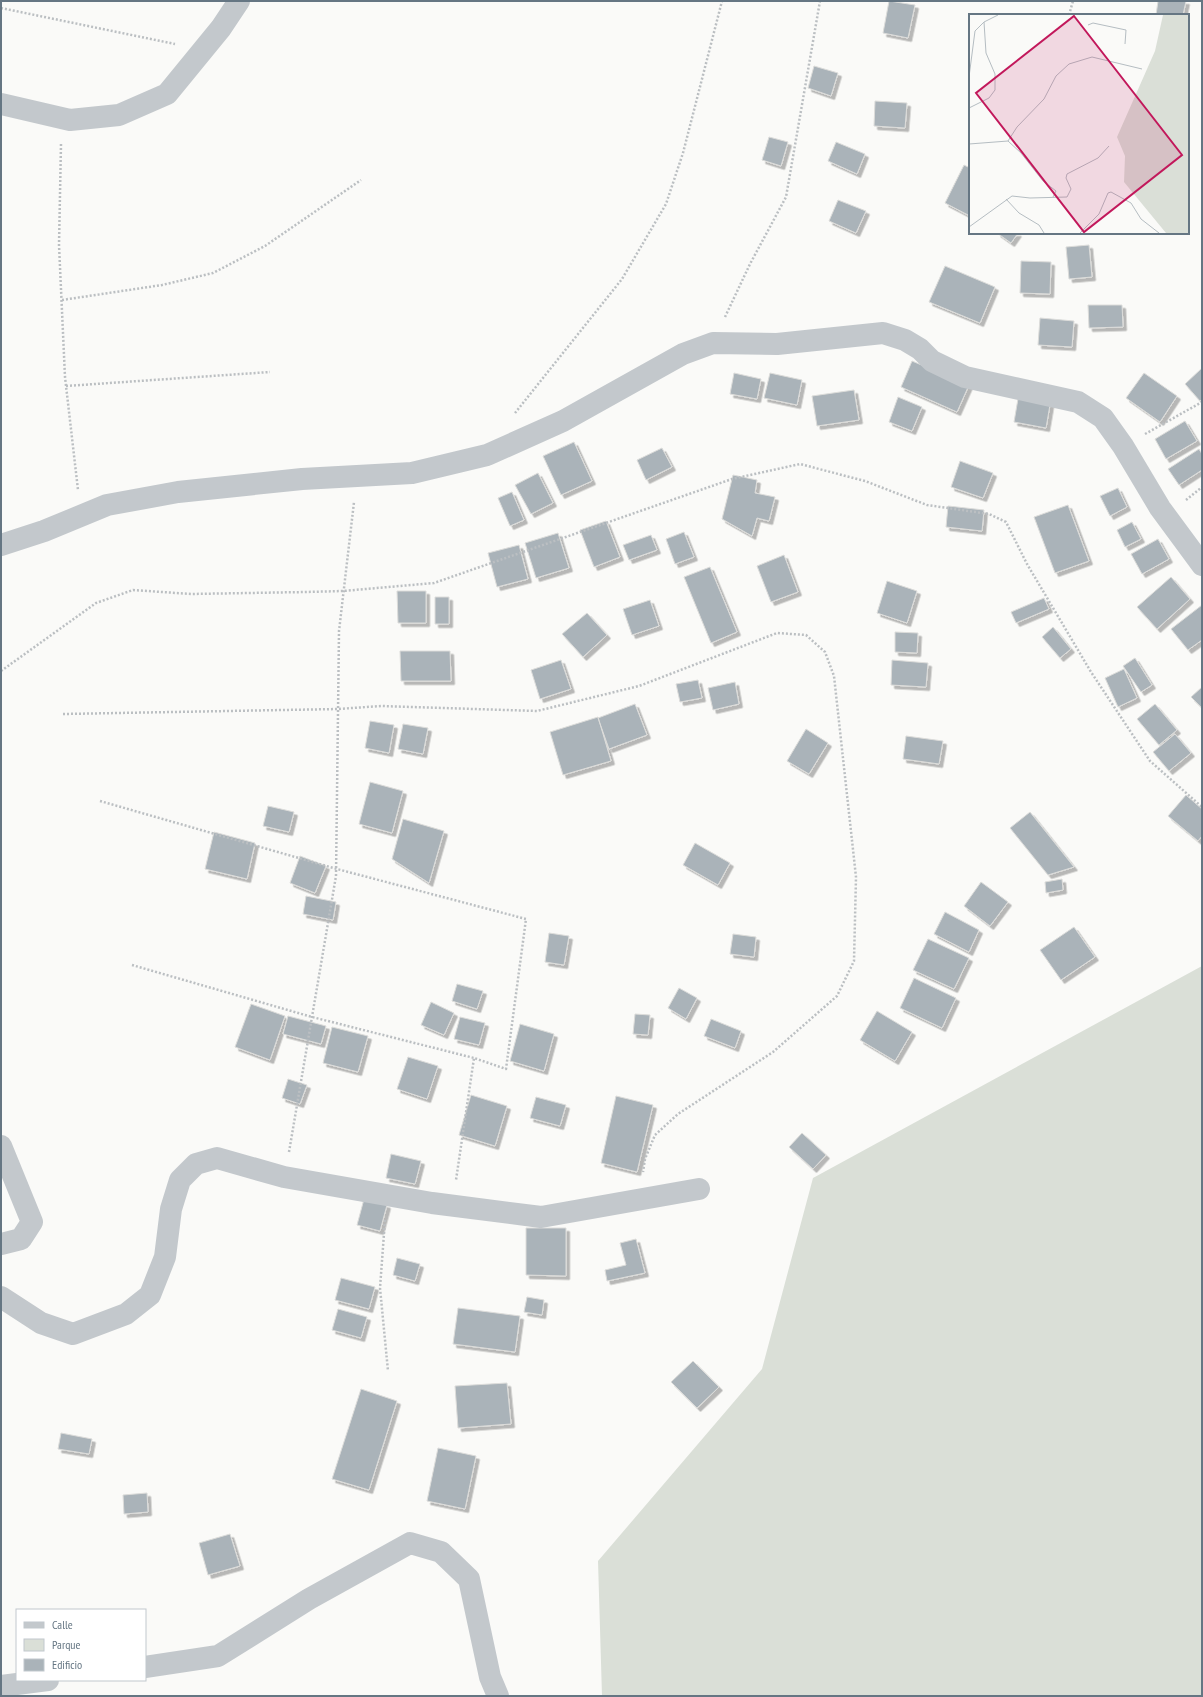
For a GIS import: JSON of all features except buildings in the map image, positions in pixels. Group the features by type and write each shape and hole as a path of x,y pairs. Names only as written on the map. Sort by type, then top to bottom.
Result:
{"street":[{"path":"1,104 70,120 119,115 167,94 221,28 239,1"},
{"path":"1,545 44,531 107,505 178,492 302,479 412,473 486,455 563,421 683,354 713,343 777,344 883,333 904,340 920,349 932,361 965,377 1078,402 1103,418 1123,446 1160,508 1202,565"},
{"path":"1,1146 32,1222 21,1239 1,1244"},
{"path":"1,1297 41,1323 73,1334 126,1314 150,1295 165,1257 171,1209 180,1180 196,1164 217,1158 284,1178 452,1206 541,1217 699,1189"},
{"path":"146,1666 218,1656 309,1600 410,1543 441,1552 469,1579 490,1677 498,1696"},
{"path":"1,1686 40,1681"}],"path":[{"path":"513,415 622,280 666,204 683,153 722,1"},
{"path":"713,343 750,264 786,197 820,1"},
{"path":"1069,14 1073,1"},
{"path":"1,8 203,50"},
{"path":"61,118 59,245 66,386 81,516"},
{"path":"62,300 162,285 213,273 265,246 361,180"},
{"path":"66,386 270,372"},
{"path":"1123,446 1202,402"},
{"path":"1,671 96,603 133,590 191,594 344,591 434,583 732,479 800,464 865,481 928,505 988,514 1006,522 1027,564 1091,672 1150,761 1202,807"},
{"path":"284,1178 336,868 339,631 357,476"},
{"path":"63,714 338,709 381,706 537,711 639,686 776,633 806,635 825,652 834,676 856,877 854,961 837,996 832,1001 773,1052 678,1114 655,1135 645,1159 639,1199"},
{"path":"100,801 336,868 526,919 506,1069 474,1058 312,1017 132,965"},
{"path":"452,1206 474,1058"},
{"path":"387,1195 380,1288 388,1371"}],"green space":[{"path":"1202,966 1202,1696 602,1696 598,1561 762,1369 813,1178"}]}
